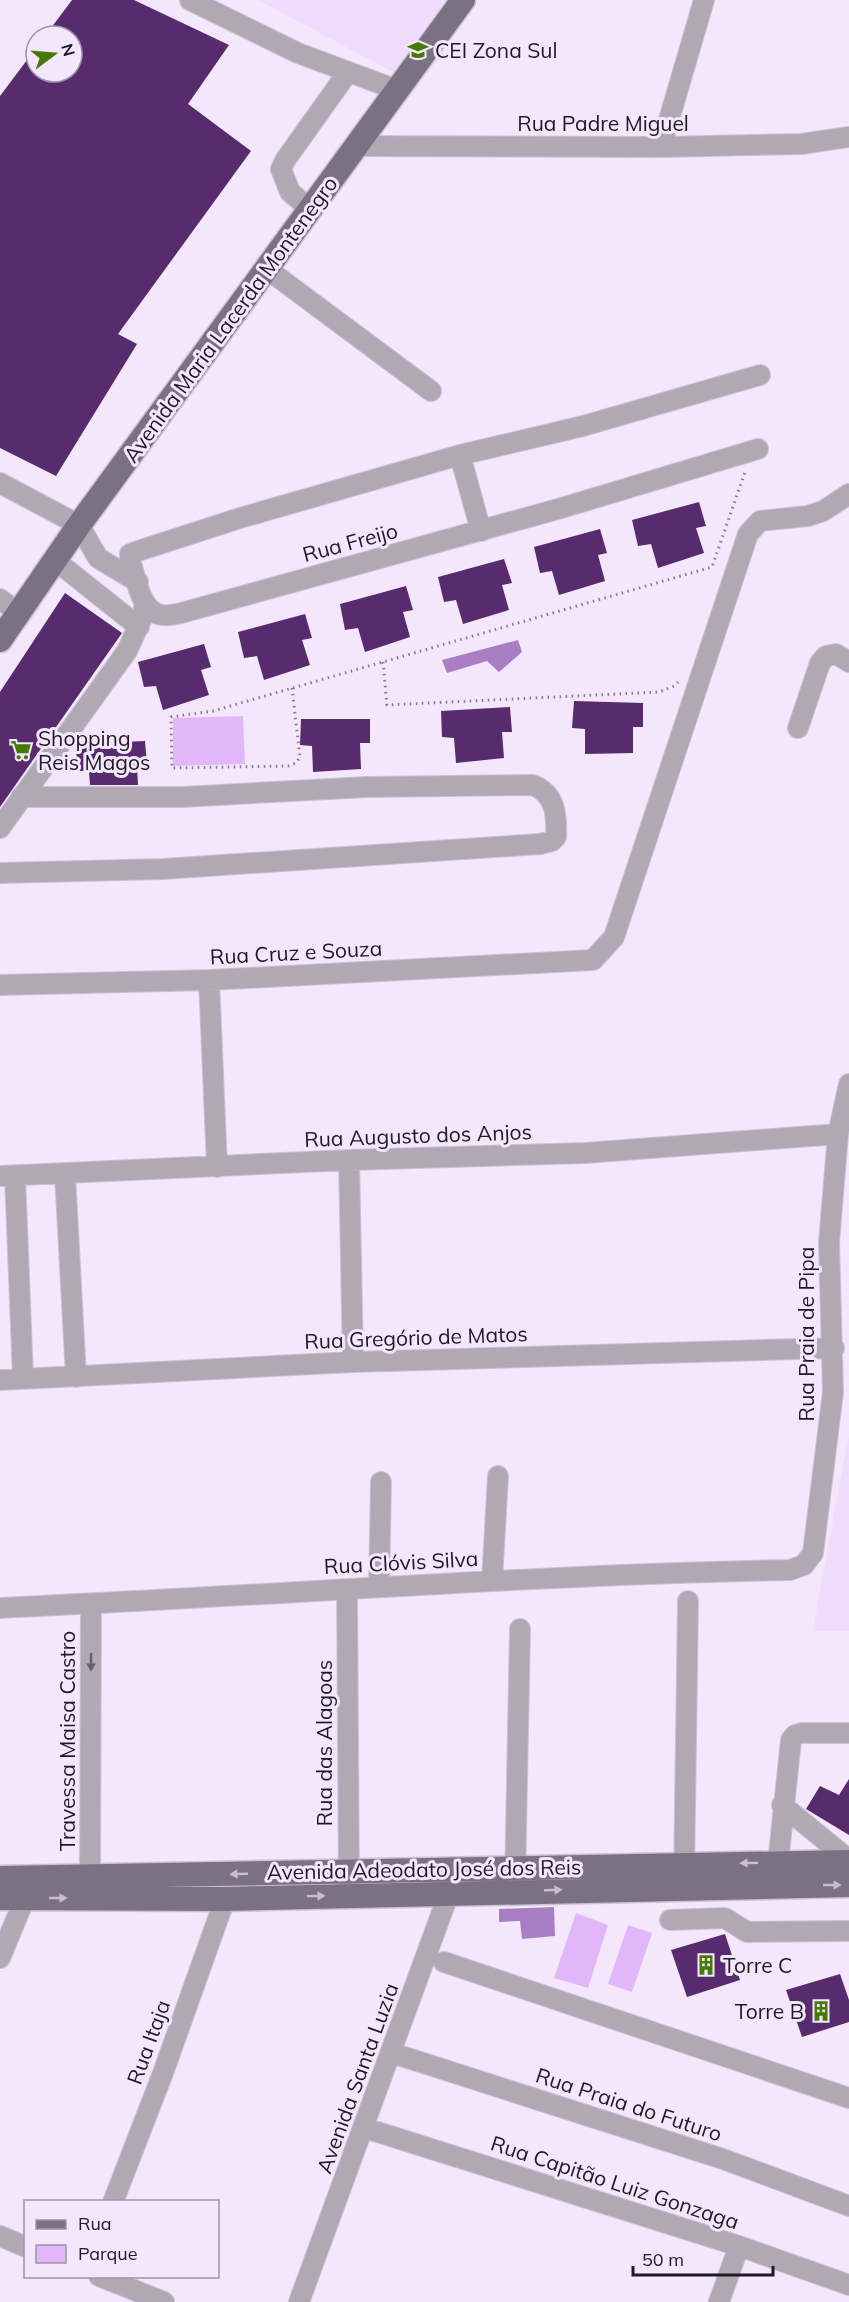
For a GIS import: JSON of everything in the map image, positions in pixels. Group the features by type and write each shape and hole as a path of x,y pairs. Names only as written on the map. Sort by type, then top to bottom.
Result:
{"main road":[{"name":"Avenida Maria Lacerda Montenegro","path":"0,640 9,606 56,561 79,525 463,0"},
{"name":"Avenida Adeodato José dos Reis","path":"0,1878 26,1888 225,1899 515,1892 778,1863 849,1861"},
{"name":"Avenida Adeodato José dos Reis","path":"0,1898 26,1888 90,1877 516,1866 849,1885"}],"street":[{"path":"190,0 297,53 397,90"},
{"path":"661,147 704,0"},
{"path":"310,209 290,192 281,170 285,159 348,72"},
{"name":"Rua Padre Miguel","path":"357,146 661,147 801,144 849,137"},
{"path":"267,269 431,391"},
{"path":"0,828 127,651 139,627 145,603 130,554 240,518 460,455 583,426 760,375"},
{"name":"Rua Freijo","path":"145,603 154,612 163,615 182,613 481,531 755,449"},
{"path":"460,455 481,531"},
{"path":"0,483 79,525 98,558 138,582"},
{"name":"Rua Cruz e Souza","path":"0,985 209,980 593,960 614,937 748,534 760,521 808,516 823,511 849,494"},
{"path":"56,561 139,627"},
{"path":"798,728 820,663 826,656 836,654 849,662"},
{"path":"0,873 163,868 540,844 552,841 556,837 553,804 546,790 533,785 367,787 182,797 21,797"},
{"path":"209,980 217,1167"},
{"name":"Rua Praia de Pipa","path":"804,1565 813,1553 833,1392 834,1348 829,1242 838,1134 849,1084"},
{"name":"Rua Augusto dos Anjos","path":"7,1176 349,1160 585,1153 838,1134"},
{"path":"349,1160 353,1362"},
{"path":"65,1174 76,1377"},
{"path":"7,1176 23,1378"},
{"name":"Rua Gregório de Matos","path":"0,1380 353,1362 834,1348"},
{"path":"492,1581 498,1476"},
{"path":"379,1586 381,1482"},
{"name":"Rua Clóvis Silva","path":"0,1608 379,1586 790,1570 804,1565"},
{"name":"Rua das Alagoas","path":"347,1589 349,1896"},
{"path":"684,1875 688,1601"},
{"name":"Travessa Maisa Castro","path":"90,1877 92,1604"},
{"path":"515,1892 520,1629"},
{"path":"778,1863 782,1805 791,1740 795,1735 849,1732"},
{"path":"782,1805 849,1861"},
{"name":"Avenida Santa Luzia","path":"299,2302 365,2128 449,1893 452,1868"},
{"path":"0,1958 26,1888"},
{"name":"Rua Itaja","path":"114,2200 163,2073 225,1899"},
{"path":"670,1920 725,1918 747,1932 849,1930"},
{"path":"444,1962 849,2098"},
{"name":"Rua Praia do Futuro","path":"392,2053 723,2159 849,2206"},
{"name":"Rua Capitão Luiz Gonzaga","path":"365,2128 739,2246 849,2285"},
{"path":"0,2236 24,2246"},
{"path":"719,2302 739,2246"},
{"path":"102,2278 164,2302"}],"path":[{"path":"715,575 712,567 755,449"},
{"path":"292,688 300,757 296,763 288,766 172,768 171,717 213,711 292,688 712,567"},
{"path":"383,662 387,705 658,692 674,686 680,677"}],"shaded area":[{"path":"258,0 445,0 393,72"},
{"path":"518,640 522,652 499,672 487,661 447,673 442,660"},
{"path":"849,1435 849,1631 813,1631 823,1574"},
{"path":"554,1907 555,1936 522,1939 520,1921 499,1922 499,1909"}],"green space":[{"path":"243,716 245,764 173,766 173,718"},
{"path":"576,1913 608,1925 588,1988 554,1978"},
{"path":"628,1925 652,1933 632,1992 608,1984"}],"building":[{"path":"72,0 134,0 229,45 188,104 251,151 118,334 137,344 56,476 0,448 0,96 24,64 24,84 84,84 84,24 54,24"},
{"path":"699,502 706,526 696,528 704,553 658,568 651,544 638,546 632,520"},
{"path":"600,529 607,553 598,555 605,581 559,595 552,571 540,573 534,547"},
{"path":"504,559 512,583 502,585 509,610 463,624 456,600 444,602 438,577"},
{"path":"406,586 413,610 403,612 410,637 365,652 358,628 345,630 340,604"},
{"name":"Shopping Reis Magos","path":"65,593 122,633 0,807 0,692"},
{"path":"305,614 312,638 302,640 310,665 264,680 257,656 244,658 238,632"},
{"path":"204,644 211,667 201,670 209,695 163,710 156,686 144,687 138,662"},
{"path":"574,701 643,703 643,727 633,727 633,753 585,754 585,729 572,728"},
{"path":"510,707 512,732 502,732 504,758 456,763 454,738 442,737 441,711"},
{"path":"301,719 370,719 370,743 360,743 361,769 313,772 312,746 300,745"},
{"path":"145,741 147,765 137,766 138,785 90,785 89,771 77,771 76,744"},
{"path":"849,1779 849,1835 806,1809 820,1786 839,1795"},
{"name":"Torre C","path":"725,1934 740,1980 687,1997 671,1950"},
{"name":"Torre B","path":"840,1974 849,2000 849,2022 802,2037 786,1990"}],"place":[{"name":"CEI Zona Sul","path":"418,50"},
{"name":"Shopping Reis Magos","path":"21,750"},
{"name":"Torre C","path":"706,1965"},
{"name":"Torre B","path":"821,2011"}]}
